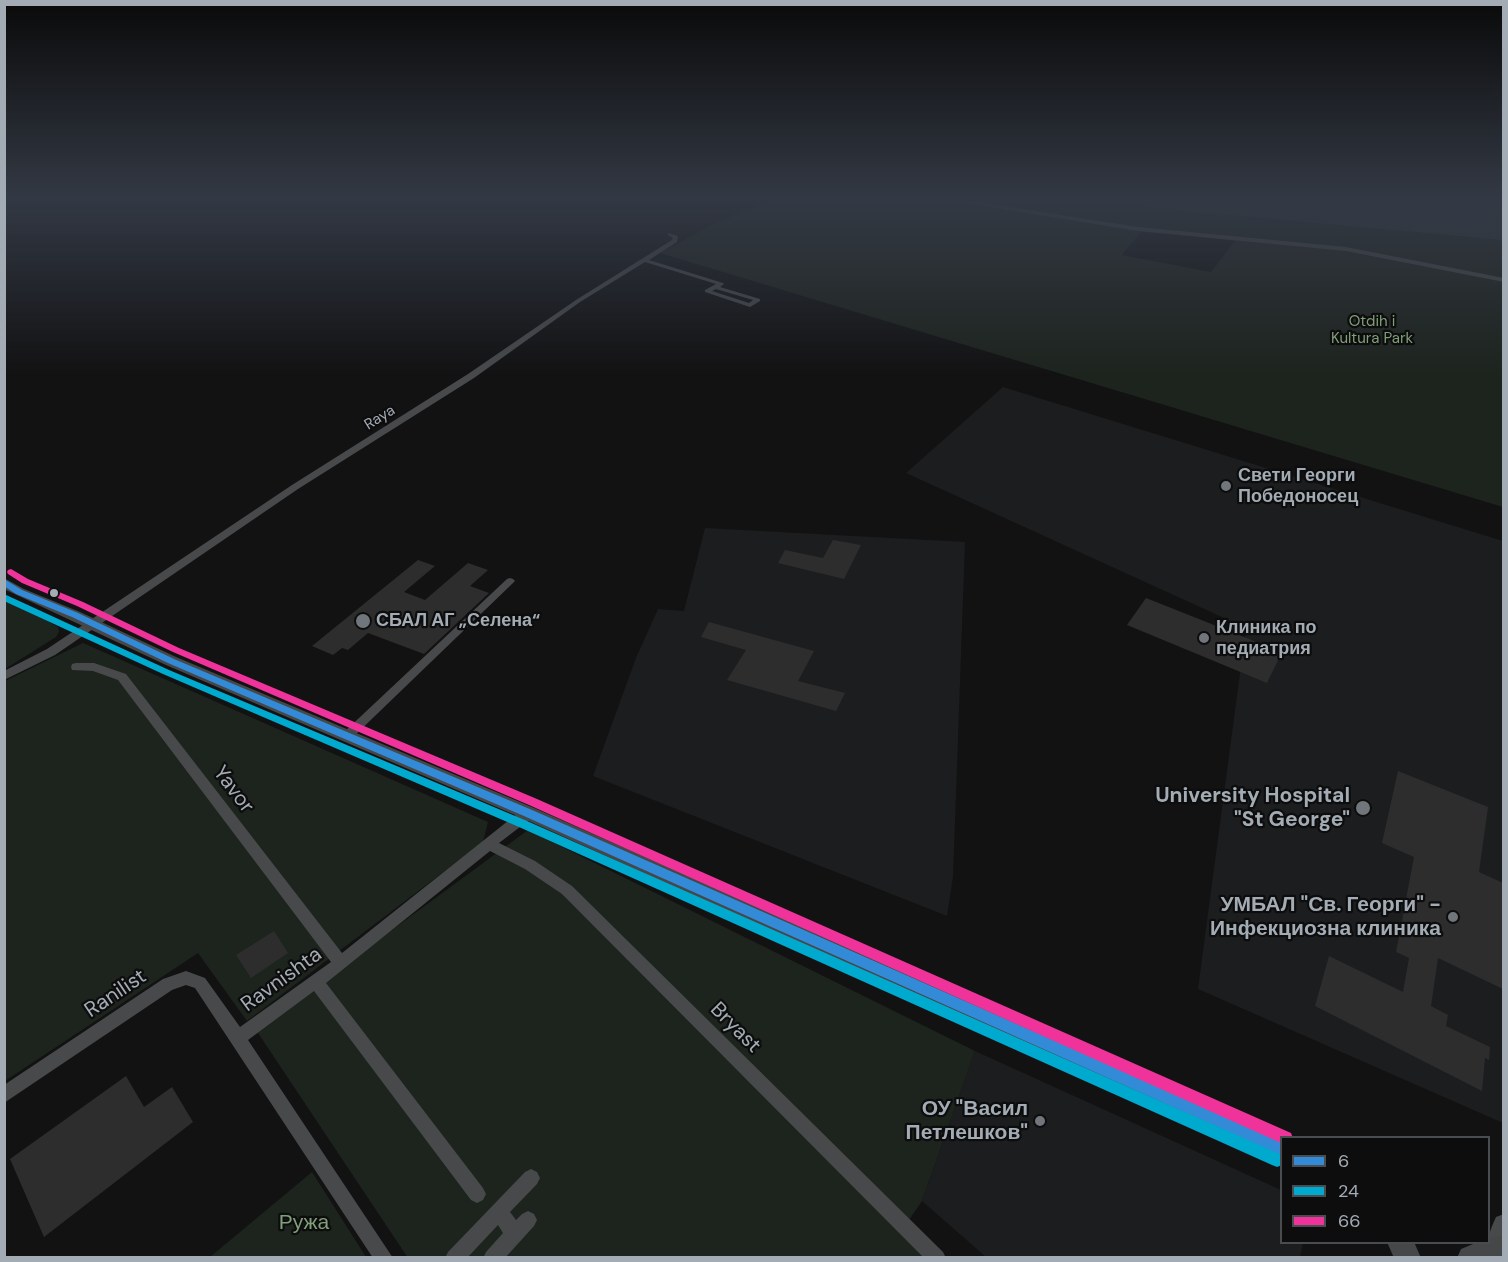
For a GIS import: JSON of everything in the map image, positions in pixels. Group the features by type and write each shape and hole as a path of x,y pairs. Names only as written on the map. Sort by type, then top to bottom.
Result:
{"main road":[{"path":"4,582 19,592 171,661 528,813 958,1002 1280,1149"},
{"path":"1470,1257 1498,1245"}],"street":[{"name":"Raya","path":"91,623 295,487 471,376 578,301 647,258"},
{"path":"1391,258 1503,280"},
{"path":"644,260 721,284 715,287 708,291 750,304 758,300 715,287"},
{"path":"346,737 510,581"},
{"path":"4,676 51,652 91,623"},
{"name":"Yavor","path":"76,667 94,667 122,677 342,963"},
{"name":"Ravnishta","path":"384,1257 238,1038 342,963 528,813"},
{"name":"Bryast","path":"490,845 530,866 567,890 937,1257"},
{"name":"Ranilist","path":"4,1095 168,984 186,978 200,983 238,1038"},
{"path":"316,982 477,1194"},
{"path":"454,1257 531,1178"},
{"path":"499,1212 515,1234"},
{"path":"492,1257 528,1220"}],"shaded area":[{"name":"University Hospital \"St George\"","path":"1003,387 1503,541 1503,1123 1198,989 1246,628 906,473"},
{"path":"705,528 965,542 953,877 947,916 593,776 636,658 658,609 684,611"},
{"name":"ОУ \"Васил Петлешков\"","path":"975,1051 1280,1190 1280,1244 1303,1244 1300,1257 986,1257 922,1201"}],"green space":[{"name":"Otdih i Kultura Park","path":"676,258 1137,258 1211,272 1222,258 1503,258 1503,507"},
{"path":"5,597 58,627 59,632 56,637 5,669"},
{"path":"83,643 488,822 483,842 247,1021 198,953 5,1081 5,681"},
{"path":"528,830 975,1051 922,1201 901,1232 926,1257 408,1258 256,1030"},
{"name":"Ружа","path":"312,1172 366,1257 210,1257"}],"building":[{"path":"833,540 861,545 844,579 778,563 785,550 823,558"},
{"path":"418,560 435,566 404,592 425,600 468,563 488,570 470,586 489,593 424,654 368,633 348,650 342,648 333,655 312,646"},
{"name":"Клиника по педиатрия","path":"1146,598 1282,652 1267,683 1127,625"},
{"path":"709,622 814,651 798,681 845,693 836,711 727,680 746,650 701,637"},
{"name":"УМБАЛ \"Св. Георги\" - Инфекциозна клиника","path":"1398,771 1488,807 1479,872 1503,883 1503,989 1438,958 1431,1006 1448,1015 1446,1026 1490,1047 1489,1060 1485,1058 1482,1091 1315,1006 1329,956 1403,992 1409,958 1396,952 1414,857 1382,843"},
{"path":"274,931 288,953 251,978 236,955"},
{"path":"126,1076 144,1107 172,1087 193,1122 44,1237 10,1159"}],"transit line":[{"name":"66","path":"11,572 25,581 80,604 176,650 533,802 1282,1136"},
{"name":"6","path":"4,582 19,592 75,615 171,661 528,813 1280,1148"},
{"name":"24","path":"4,597 166,672 523,824 1277,1160"}],"place":[{"name":"Свети Георги Победоносец","path":"1226,486"},
{"name":"СБАЛ АГ „Селена“","path":"363,621"},
{"name":"Клиника по педиатрия","path":"1204,638"},
{"name":"University Hospital \"St George\"","path":"1363,808"},
{"name":"УМБАЛ \"Св. Георги\" - Инфекциозна клиника","path":"1453,917"},
{"name":"ОУ \"Васил Петлешков\"","path":"1040,1121"}]}
